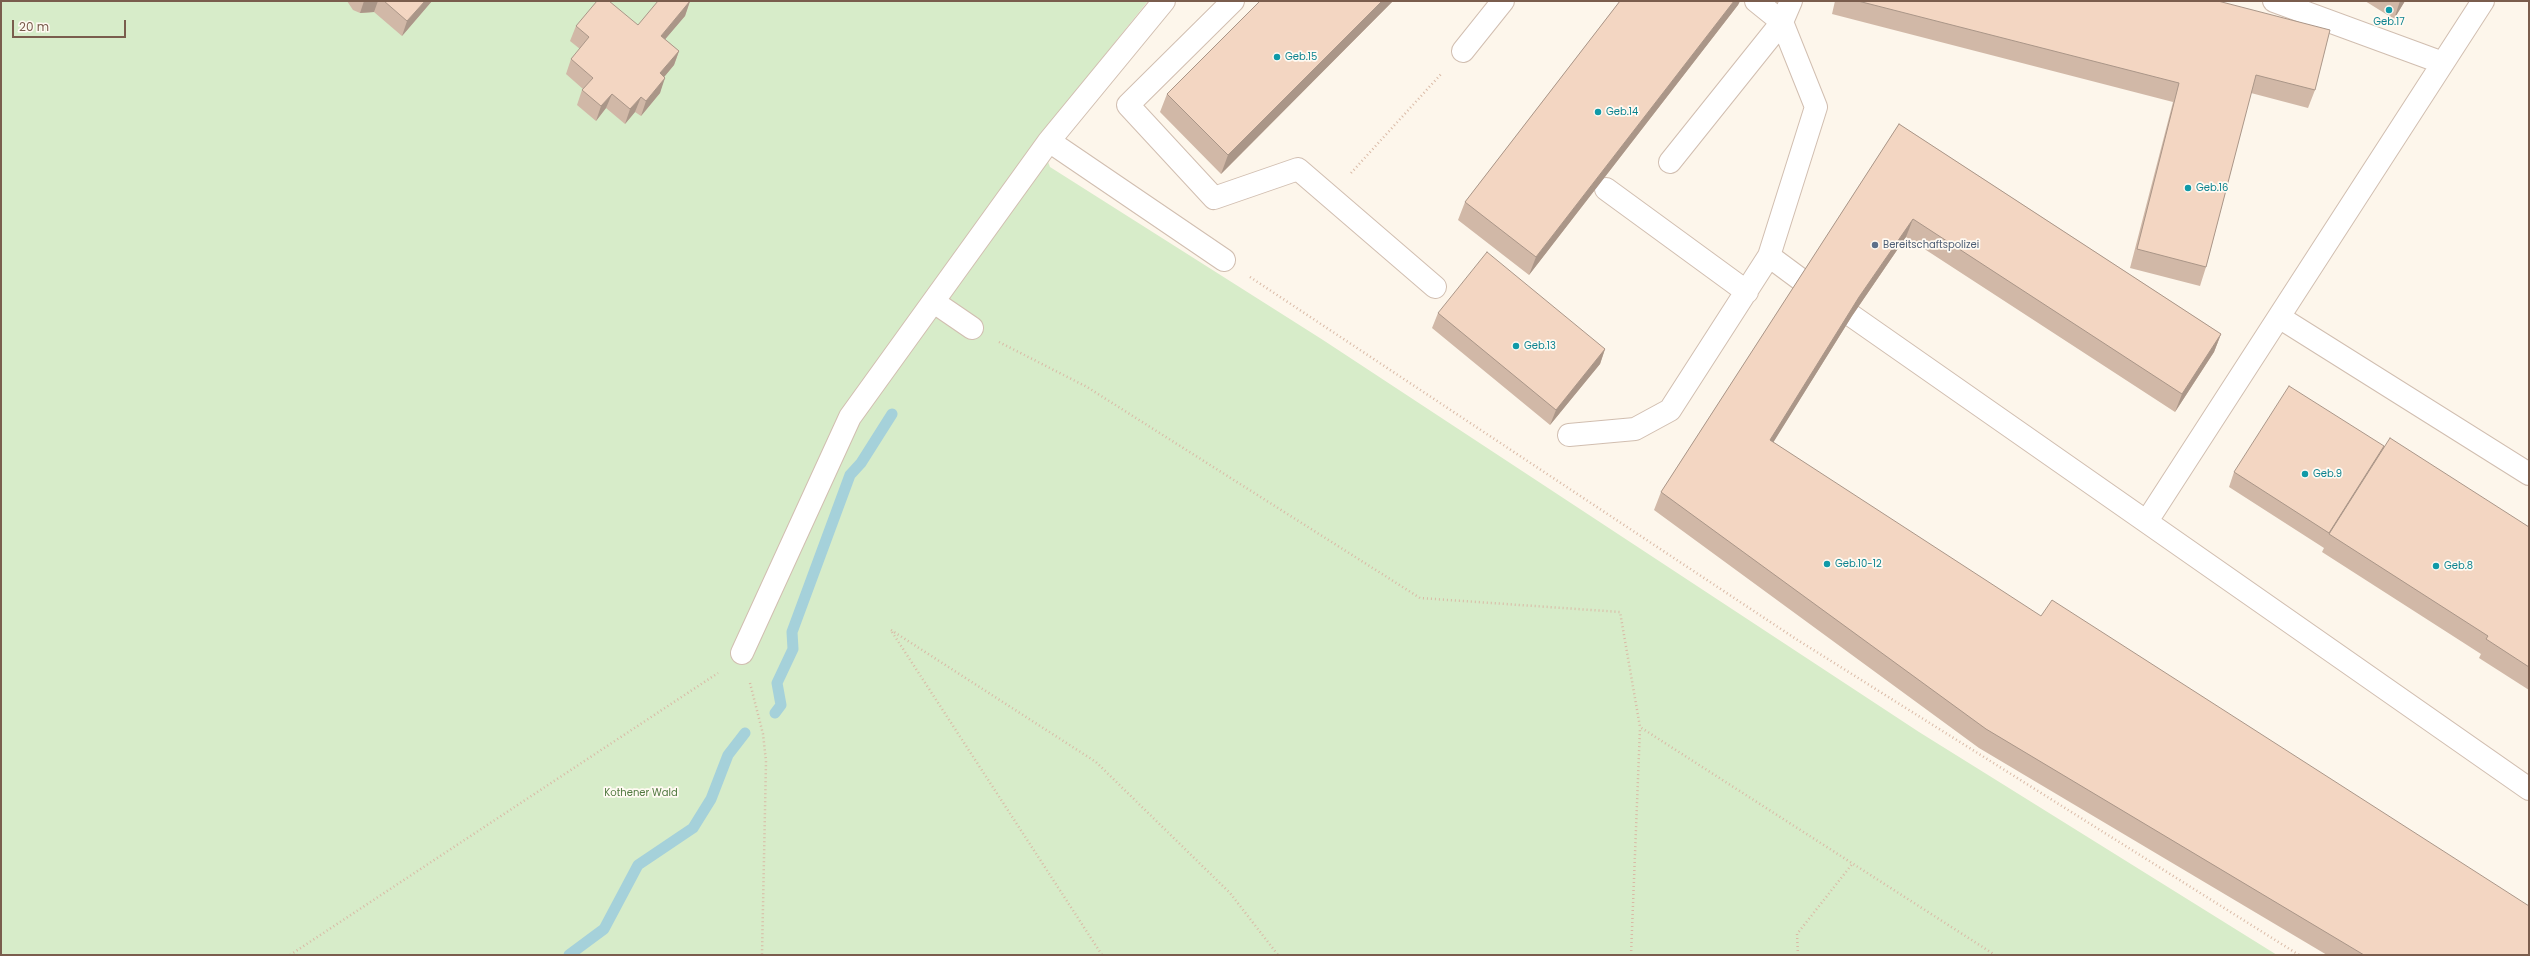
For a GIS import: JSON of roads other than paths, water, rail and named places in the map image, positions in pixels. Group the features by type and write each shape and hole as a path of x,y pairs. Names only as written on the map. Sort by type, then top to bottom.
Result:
{"lane":[{"path":"742,653 850,417 1049,141 1164,1"},
{"path":"1233,1 1128,105 1214,198 1298,169 1435,287"},
{"path":"1463,51 1503,1"},
{"path":"1569,435 1635,429 1670,410 1769,256 1816,107 1782,22 1756,1"},
{"path":"1670,162 1782,22 1791,1"},
{"path":"2274,1 2443,63"},
{"path":"2147,521 2483,1"},
{"path":"1049,141 1224,260"},
{"path":"1606,189 1747,292"},
{"path":"1769,256 1804,282"},
{"path":"934,302 972,328"},
{"path":"1852,316 2529,789"},
{"path":"2279,317 2529,474"}],"waterway":[{"path":"775,713 781,705 777,683 793,649 792,632 850,475 861,463 892,414"},
{"path":"569,955 604,929 638,865 693,828 711,799 728,755 745,733"}],"place":[{"name":"Geb.17","path":"2389,10"},
{"name":"Geb.15","path":"1277,57"},
{"name":"Geb.14","path":"1598,112"},
{"name":"Geb.16","path":"2188,188"},
{"name":"Bereitschaftspolizei","path":"1875,245"},
{"name":"Geb.13","path":"1516,346"},
{"name":"Geb.9","path":"2305,474"},
{"name":"Geb.10-12","path":"1827,564"},
{"name":"Geb.8","path":"2436,566"}],"park label":[{"name":"Kothener Wald","path":"641,793"}]}
